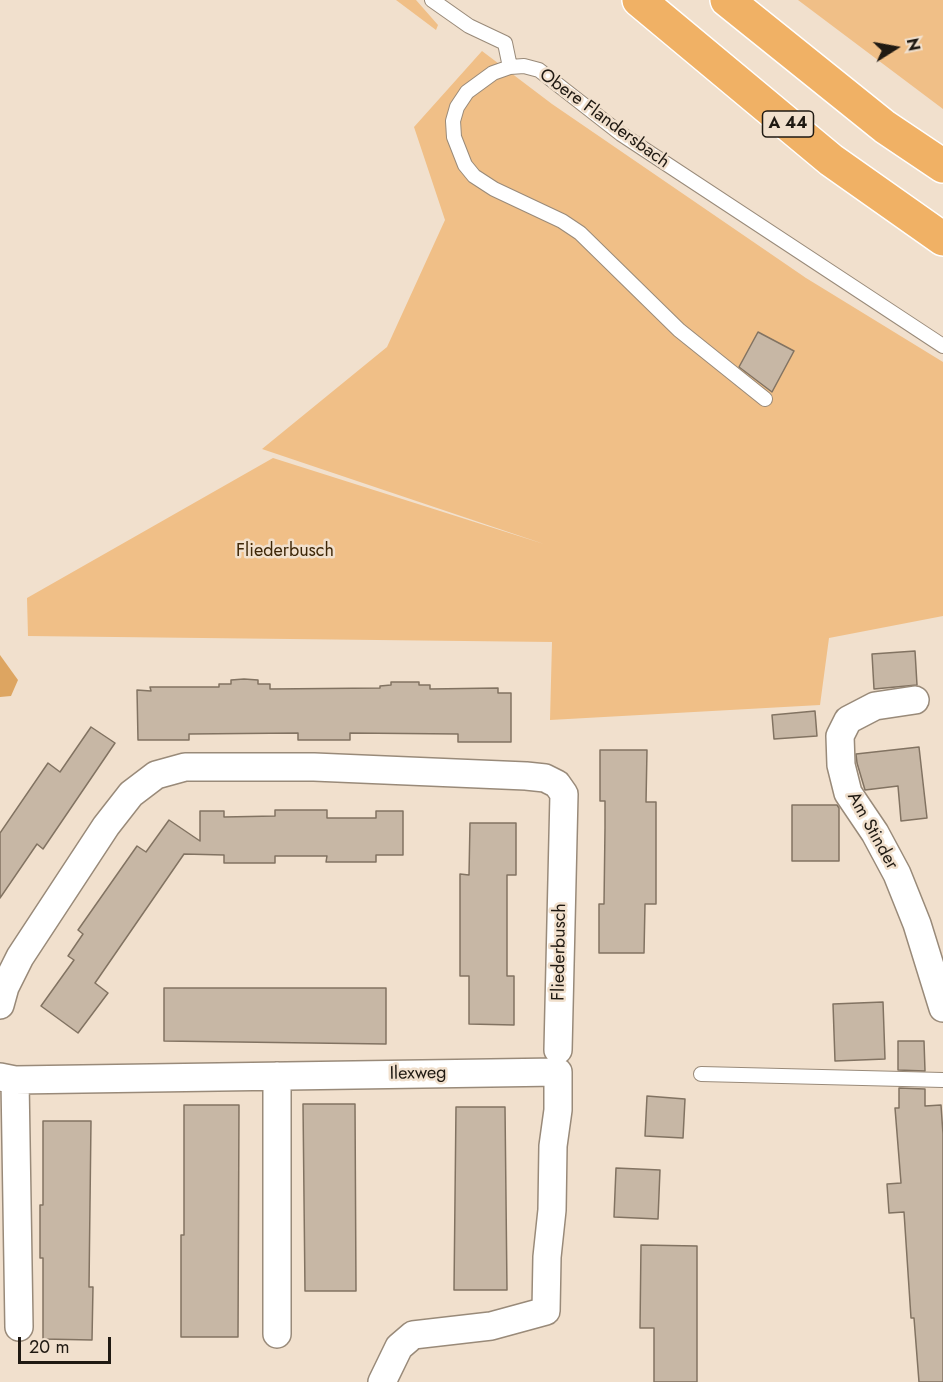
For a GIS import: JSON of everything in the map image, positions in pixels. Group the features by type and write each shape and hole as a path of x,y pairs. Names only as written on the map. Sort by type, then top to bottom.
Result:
{"highway":[{"name":"A 44","path":"639,0 831,160 943,239"},
{"path":"727,0 885,127 943,166"}],"street":[{"name":"Am Stinder","path":"915,699 875,706 848,720 840,736 842,765 848,793 897,874 917,924 943,1008"},
{"name":"Fliederbusch","path":"0,1005 5,987 20,957 106,826 131,794 156,775 185,767 315,767 544,777 557,784 564,794 558,1110 553,1146 546,1311 491,1326 413,1335 399,1347 382,1382"},
{"name":"Ilexweg","path":"18,1327 8,1078 277,1076 558,1061"},
{"path":"277,1076 277,1334"}],"lane":[{"path":"432,0 469,26 505,43 510,67 493,73 467,92 457,107 453,121 454,137 465,165 474,176 494,189 545,212 580,233 679,330 765,399"},
{"name":"Obere Flandersbach","path":"510,67 524,66 539,70 621,135 943,346"},
{"path":"701,1074 943,1080"}],"green space":[{"path":"396,0 416,0 438,25 436,30"},
{"path":"798,0 943,0 943,109"},
{"path":"482,51 552,104 806,278 943,362 943,616 829,638 820,705 550,720 552,642 28,636 27,598 273,458 544,544 262,449 387,347 445,220 414,127"}],"shaded area":[{"path":"0,655 18,680 11,696 0,697"}],"building":[{"path":"758,332 794,351 772,392 739,367"},
{"path":"915,651 917,685 874,689 872,654"},
{"path":"231,680 258,680 258,684 270,684 270,689 380,688 380,686 391,685 391,682 419,682 419,685 430,685 430,689 498,688 498,693 511,693 511,742 458,742 458,734 350,733 350,740 298,740 298,733 189,734 189,740 138,740 137,690 151,691 150,687 219,687 219,684 231,684"},
{"path":"815,711 817,736 774,739 772,715"},
{"path":"91,727 115,743 43,849 37,844 0,898 0,833 48,763 60,772"},
{"path":"919,747 927,818 901,821 898,786 865,790 856,754"},
{"path":"600,750 647,750 646,802 656,802 656,904 645,904 644,953 599,953 599,904 604,904 605,828 605,801 600,801"},
{"path":"792,805 837,805 839,808 839,861 792,861"},
{"path":"275,810 327,810 327,818 376,818 376,811 403,811 403,855 376,855 376,862 326,862 327,856 275,856 275,863 224,863 224,855 184,854 95,983 108,993 78,1033 41,1006 74,960 68,956 83,934 78,930 137,846 146,852 169,820 200,841 200,811 224,811 224,817 275,816"},
{"path":"470,823 516,823 516,875 507,875 507,976 514,976 514,1025 469,1024 469,976 460,976 460,874 469,875"},
{"path":"164,988 386,988 386,1044 164,1041"},
{"path":"883,1002 885,1059 835,1061 833,1004"},
{"path":"898,1041 924,1041 925,1071 898,1070"},
{"path":"899,1088 925,1089 925,1106 941,1105 943,1382 919,1382 914,1318 911,1318 904,1212 889,1213 887,1184 901,1183 895,1108 899,1108"},
{"path":"647,1096 685,1099 683,1138 645,1136"},
{"path":"303,1104 355,1104 356,1291 305,1291"},
{"path":"184,1105 239,1105 238,1337 181,1337"},
{"path":"456,1107 505,1107 507,1290 454,1290"},
{"path":"43,1121 91,1121 89,1287 93,1287 92,1340 43,1339 43,1258 40,1258 40,1205 43,1205"},
{"path":"616,1168 660,1170 658,1219 614,1217"},
{"path":"641,1245 697,1246 697,1382 654,1382 654,1328 640,1328"}]}
